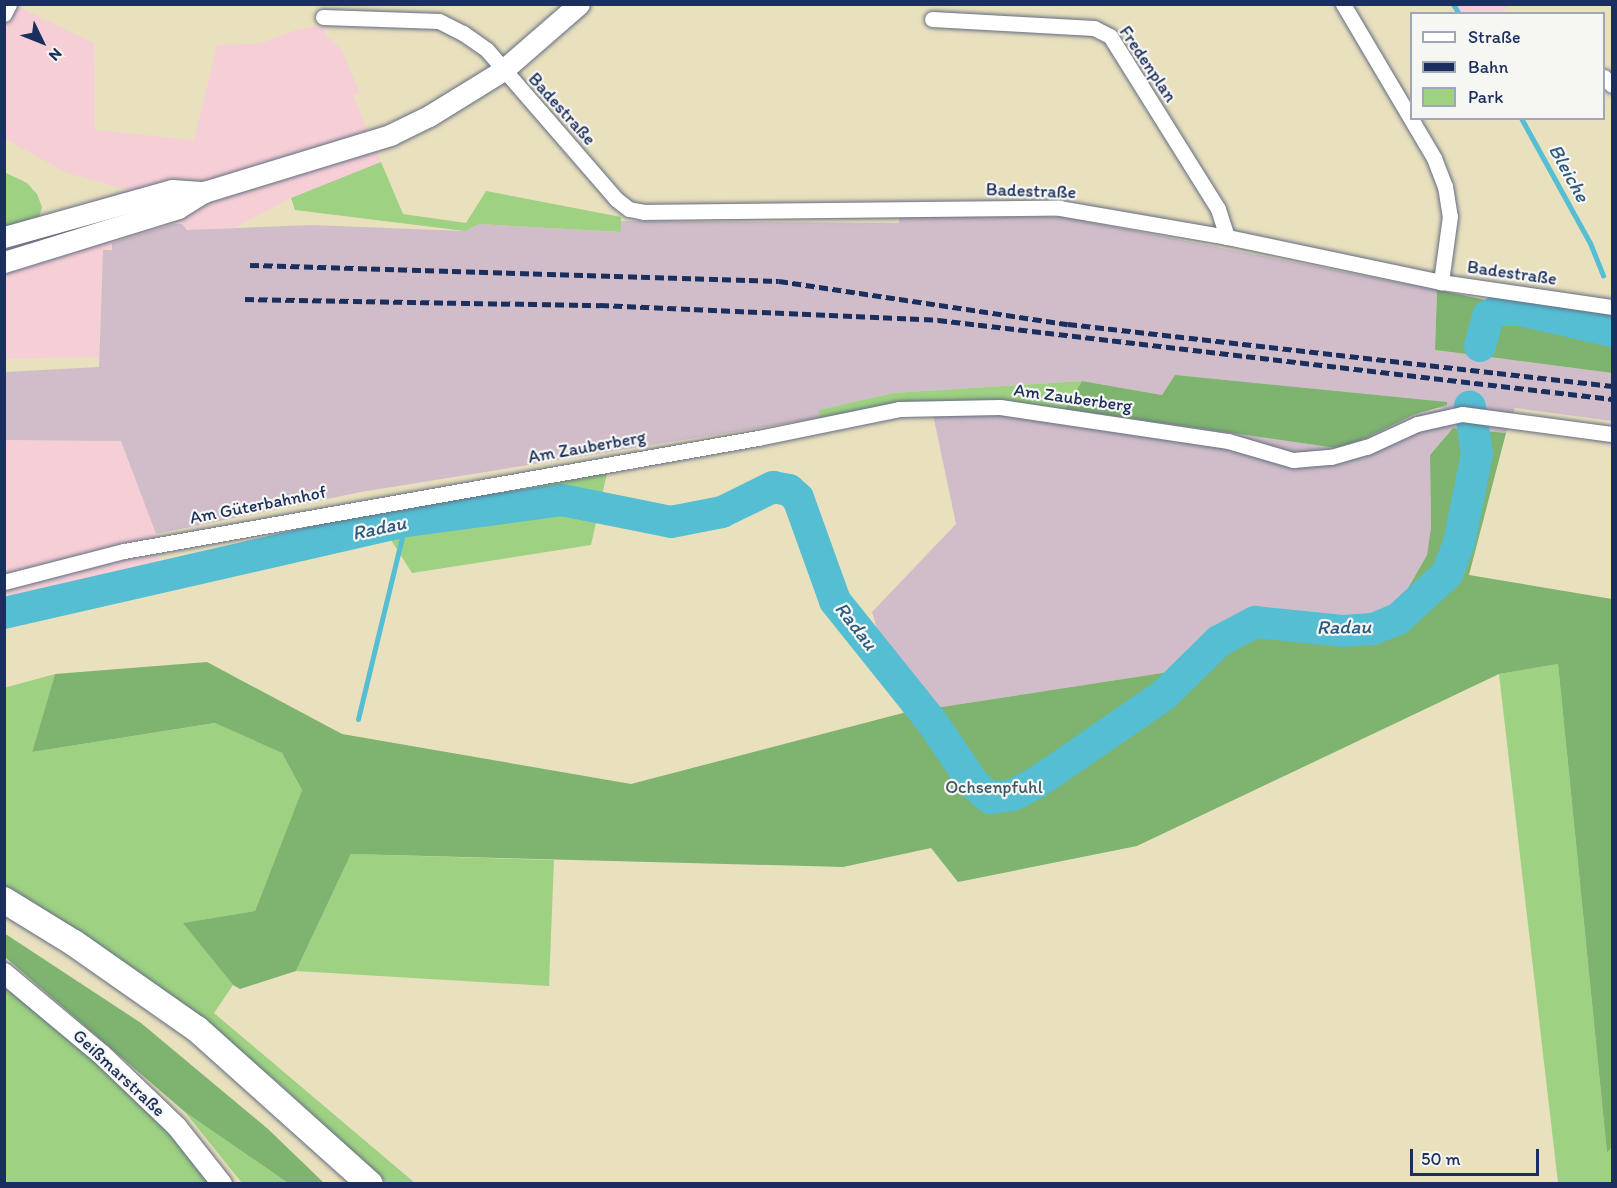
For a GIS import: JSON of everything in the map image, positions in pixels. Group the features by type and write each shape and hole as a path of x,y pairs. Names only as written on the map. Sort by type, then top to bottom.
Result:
{"highway":[{"path":"4,900 74,943 197,1029 370,1184"},
{"path":"4,917 106,981 182,1039 345,1184"}],"main road":[{"path":"4,262 178,208 204,192 390,135 429,116 502,71 579,4"},
{"path":"4,237 172,190 204,192"}],"street":[{"path":"4,14 9,4"},
{"path":"1343,4 1410,117"},
{"name":"Badestraße","path":"323,17 438,21 487,50 502,71 629,209 644,212 1059,207 1227,237 1441,282 1612,306"},
{"name":"Fredenplan","path":"932,20 1095,28 1110,36 1218,209 1227,237"},
{"path":"1412,120 1434,158 1445,186 1450,216 1441,282"},
{"path":"68,218 71,241"},
{"name":"Am Zauberberg","path":"522,478 758,438 899,409 999,407 1228,441 1293,460 1331,457 1367,447 1417,424 1461,414 1612,434"},
{"name":"Am Güterbahnhof","path":"4,582 124,551 522,478"},
{"name":"Geißmarstraße","path":"4,973 101,1054 177,1127 222,1184"}],"shaded area":[{"path":"15,5 94,43 95,130 194,140 217,45 258,44 299,29 325,26 325,34 342,50 360,94 353,95 381,162 291,198 236,227 235,230 187,230 103,250 99,357 5,359 4,229 129,190 67,173 5,139 5,25"},
{"path":"1453,5 1510,5 1502,12 1458,12"},
{"path":"899,216 1063,217 1437,290 1435,350 1612,373 1612,421 1515,408 1506,433 1453,428 1430,455 1431,527 1427,555 1400,602 1381,613 1304,618 1188,669 903,713 872,612 956,524 931,405 995,399 1336,448 1364,439 1413,415 1444,408 1162,395 1082,381 893,393 820,410 820,418 361,492 156,534 121,441 5,440 4,372 99,367 103,250 112,250 112,243 174,224 182,224 187,230 311,225 465,231 479,224 621,232 621,221 899,223"},
{"path":"5,440 121,441 156,534 159,565 27,594 5,595"}],"green space":[{"path":"381,162 403,214 466,223 486,191 621,217 621,232 479,224 465,231 295,210 291,198"},
{"path":"4,172 27,183 37,194 42,207 39,218 5,229"},
{"path":"1437,290 1612,326 1612,373 1435,350"},
{"path":"1175,375 1447,402 1447,405 1413,415 1364,439 1336,448 1065,409 1082,381 1162,395"},
{"path":"1082,381 1065,409 995,399 820,418 819,410 893,393"},
{"name":"Ochsenpfuhl","path":"1453,428 1506,433 1469,575 1612,599 1612,1147 1607,1153 1558,664 1499,674 1137,846 958,882 931,848 843,867 351,854 296,971 240,989 233,985 183,923 255,911 302,790 282,753 215,723 32,752 55,674 207,662 342,734 631,784 903,713 1188,669 1304,618 1381,613 1400,602 1427,555 1431,527 1430,455"},
{"path":"607,473 591,545 412,573 377,518"},
{"path":"1558,664 1607,1153 1612,1147 1612,1183 1558,1183 1499,674"},
{"path":"55,674 32,752 216,723 282,753 302,790 255,911 184,923 233,985 214,1013 415,1183 387,1183 273,1078 106,953 5,890 4,688"},
{"path":"351,854 554,860 549,986 296,971"},
{"path":"4,933 141,1023 268,1129 324,1183 288,1183 185,1112 5,957"},
{"path":"4,973 222,1183 5,1183"},
{"path":"185,1112 288,1183 242,1183"}],"waterway":[{"name":"Bleiche","path":"1453,4 1458,12"},
{"name":"Bleiche","path":"1522,120 1590,243 1603,276"},
{"name":"Radau","path":"1480,346 1488,316 1500,310 1520,310 1612,331"},
{"name":"Radau","path":"4,613 400,522 562,500 671,522 722,512 773,487 789,490 798,498 835,601 932,722 974,784 990,798 1013,795 1036,783 1164,695 1219,641 1255,622 1343,631 1373,629 1398,619 1447,574 1459,543 1477,454 1470,407"},
{"path":"358,719 406,521"}],"railway":[{"path":"250,265 779,281 1068,324 1612,386"},
{"path":"245,299 600,305 938,320 1612,399"}]}
